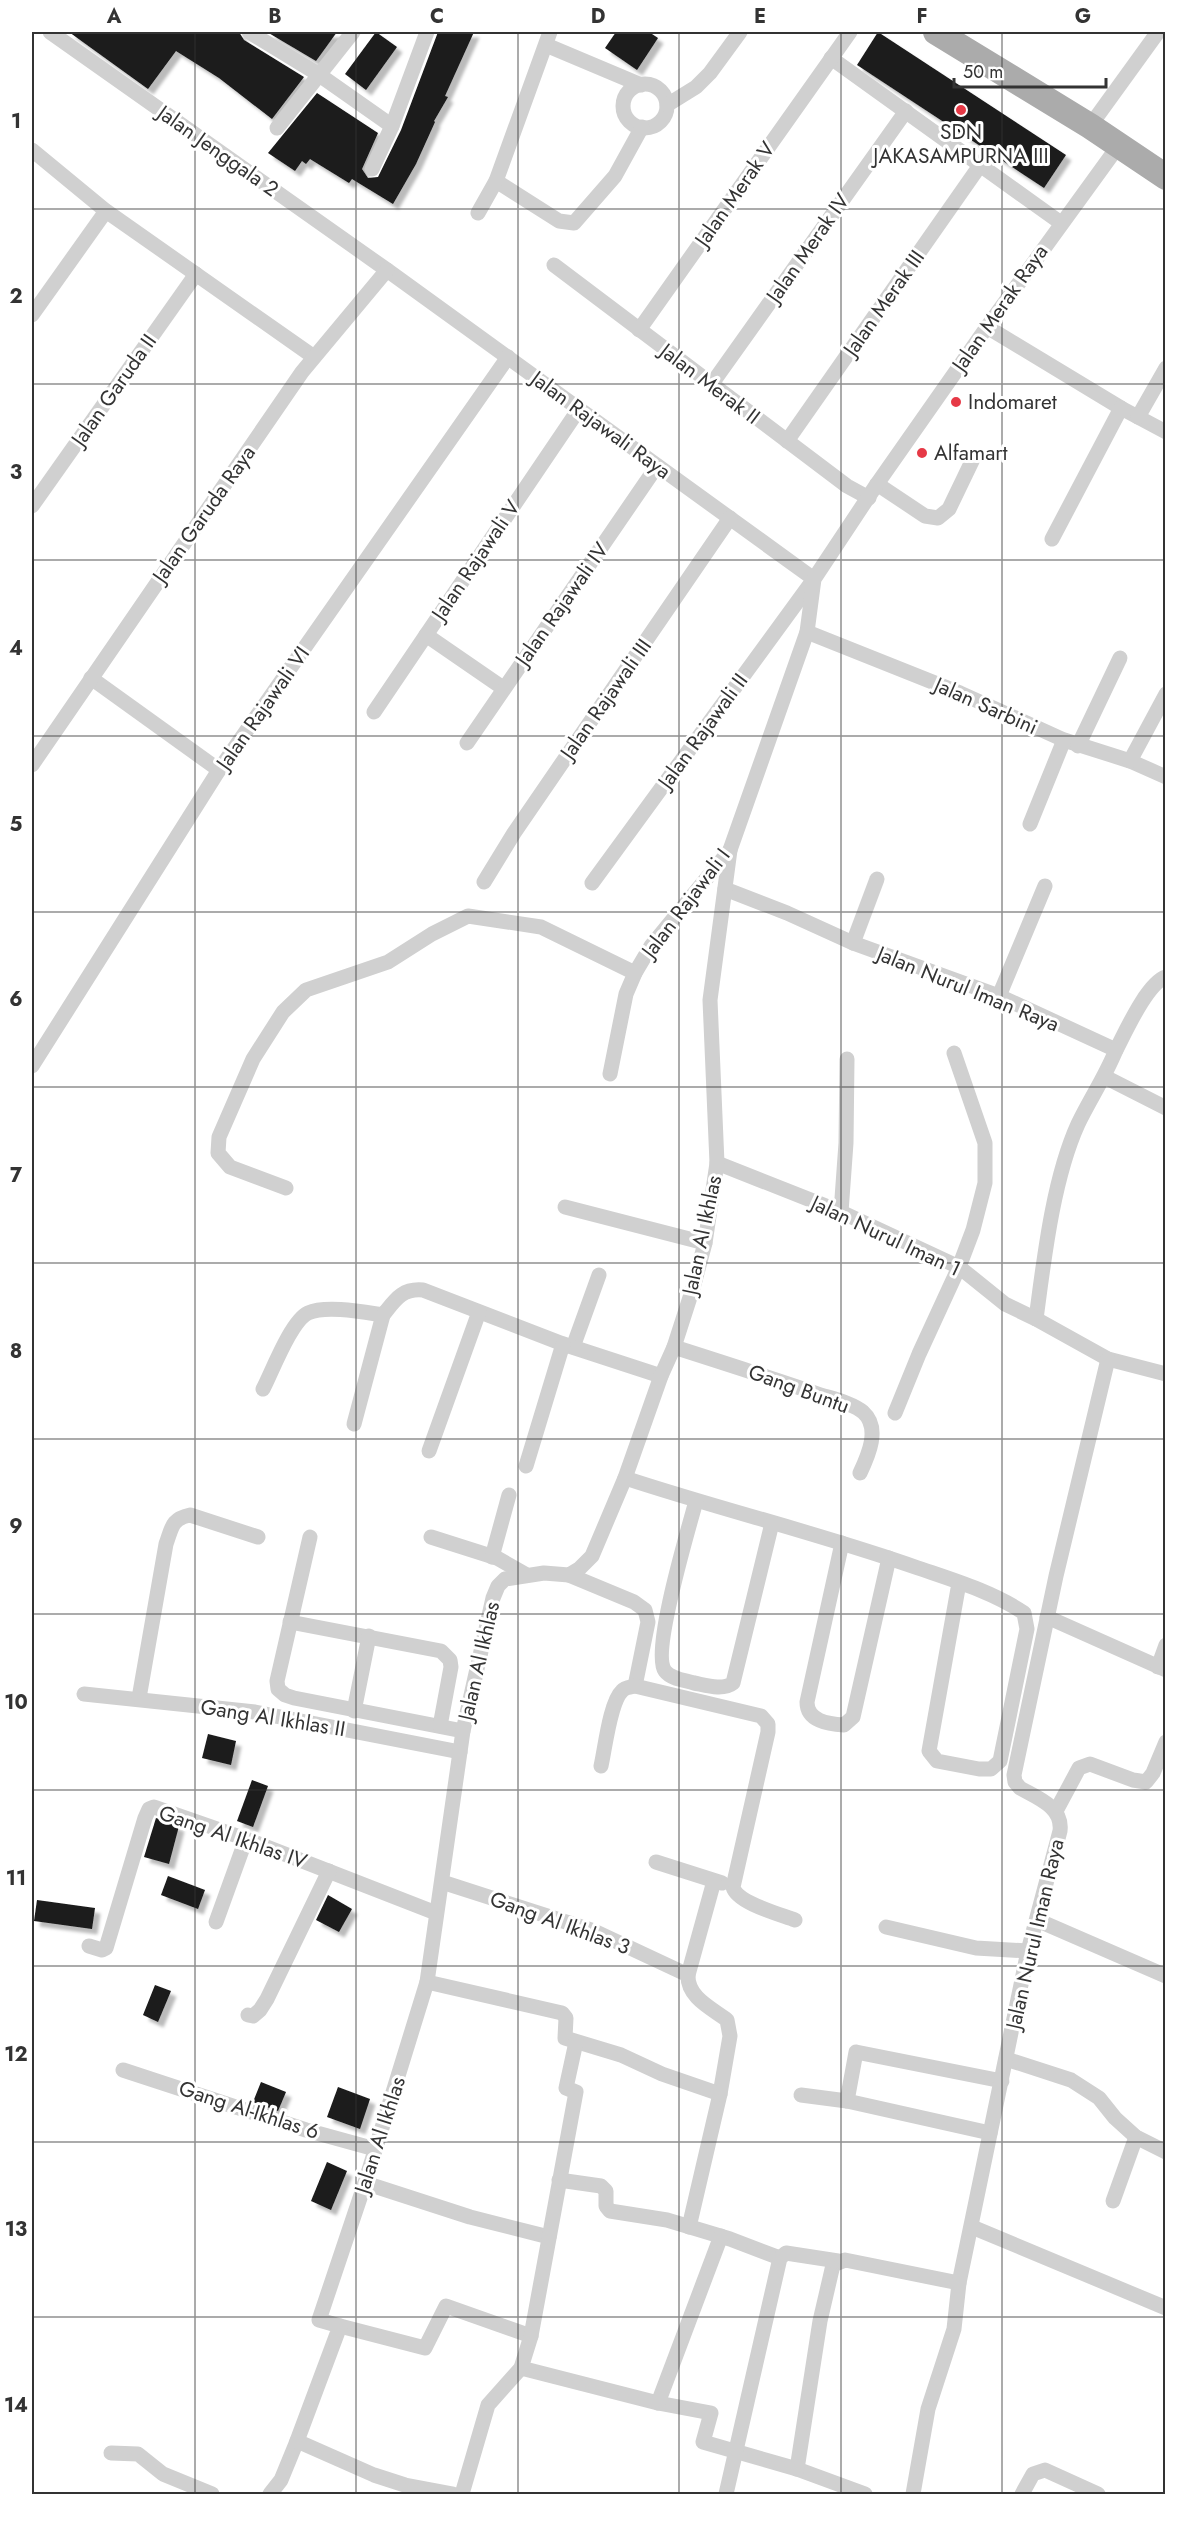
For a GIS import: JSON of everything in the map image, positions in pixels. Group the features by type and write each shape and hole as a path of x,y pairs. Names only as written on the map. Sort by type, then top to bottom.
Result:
{"main road":[{"path":"936,32 1090,126 1166,177"}],"street":[{"name":"Jalan Jenggala 2","path":"50,32 387,270"},
{"path":"249,32 318,74 392,126"},
{"path":"277,128 352,32"},
{"path":"372,169 392,126 427,32"},
{"path":"667,105 696,87 710,73 740,32"},
{"name":"Jalan Merak V","path":"639,330 850,32"},
{"path":"1090,126 1158,32"},
{"path":"478,213 496,181 548,38 641,84 656,87 665,98 667,105 662,119 657,124 642,127 629,120 623,106 628,92 641,84"},
{"path":"831,58 1061,223"},
{"name":"Jalan Merak IV","path":"711,385 906,111"},
{"path":"496,181 559,220 574,223 615,176 642,127"},
{"name":"Jalan Merak Raya","path":"807,632 814,579 877,484 987,327 1119,145"},
{"path":"34,156 106,210 314,357"},
{"name":"Jalan Merak III","path":"787,441 981,164"},
{"path":"32,315 106,210"},
{"name":"Jalan Merak II","path":"554,266 711,385 848,486 868,498"},
{"name":"Jalan Garuda Raya","path":"32,765 314,357 387,270"},
{"name":"Jalan Rajawali Raya","path":"387,270 814,579"},
{"name":"Jalan Garuda II","path":"32,506 196,274"},
{"path":"987,327 1120,408 1166,432"},
{"name":"Jalan Rajawali VI","path":"32,1066 219,770 508,357"},
{"path":"1138,417 1166,368"},
{"path":"1052,539 1120,408"},
{"name":"Jalan Rajawali V","path":"374,712 579,409"},
{"path":"877,484 925,516 938,518 949,509 974,457"},
{"name":"Jalan Rajawali IV","path":"467,743 657,466"},
{"name":"Jalan Rajawali III","path":"484,882 514,833 730,518"},
{"name":"Jalan Rajawali II","path":"592,883 814,579"},
{"name":"Jalan Sarbini","path":"807,632 960,693 1071,743 1130,761 1166,777"},
{"name":"Jalan Rajawali I","path":"610,1074 623,1005 635,973 651,946 730,850 807,632"},
{"path":"426,635 503,688"},
{"path":"1030,824 1071,743 1120,658"},
{"path":"91,678 219,770"},
{"path":"1130,761 1166,694"},
{"name":"Jalan Al Ikhlas","path":"340,2326 319,2320 365,2183 427,1982 463,1731 493,1598 498,1586 505,1579 525,1574 568,1575 579,1569 592,1556 625,1478 661,1376 674,1347 705,1243 717,1162 710,1000 730,850"},
{"path":"853,943 877,879"},
{"path":"999,996 1045,886"},
{"name":"Jalan Nurul Iman Raya","path":"725,889 787,913 853,943 999,996 1116,1050"},
{"path":"286,1188 230,1167 218,1154 219,1137 253,1059 283,1012 306,990 388,962 432,934 468,916 541,927 635,973"},
{"path":"1036,1318 1045,1253 1058,1190 1078,1125 1141,1004 1156,984 1166,977"},
{"path":"895,1413 959,1267 973,1230 985,1183 985,1143 954,1053"},
{"path":"840,1212 846,1143 847,1059"},
{"path":"1105,1077 1166,1108"},
{"name":"Jalan Nurul Iman 1","path":"717,1162 840,1212 959,1267 1005,1304 1036,1318 1108,1359 1166,1374"},
{"path":"565,1208 705,1243"},
{"path":"526,1466 568,1345 599,1275"},
{"path":"354,1424 383,1315 404,1291 423,1290 568,1345 661,1376"},
{"path":"263,1389 295,1325 305,1314 318,1310 383,1315"},
{"path":"429,1451 479,1312"},
{"name":"Gang Buntu","path":"674,1347 823,1395 863,1412 870,1425 871,1438 869,1452 860,1473"},
{"name":"Jalan Nurul Iman Raya","path":"913,2494 928,2409 954,2329 959,2283 1028,1951 1060,1831 1061,1823 1056,1811 1020,1788 1014,1780 1047,1617 1108,1359"},
{"path":"625,1478 889,1558 959,1583 1024,1613 1027,1621 1002,1754 1000,1761 991,1769 937,1761 929,1751 959,1583"},
{"path":"492,1557 509,1495"},
{"path":"696,1501 672,1593 661,1650 661,1663 665,1671 674,1677 718,1687 730,1686 734,1683 772,1523"},
{"path":"139,1698 166,1544 173,1523 180,1517 190,1515 258,1537"},
{"path":"310,1537 277,1681 278,1689 285,1695 354,1711 463,1731"},
{"path":"431,1537 511,1564 525,1574"},
{"path":"842,1543 807,1702 808,1712 815,1718 844,1725 853,1717 889,1558"},
{"path":"568,1575 634,1602 645,1610 648,1622 635,1686"},
{"path":"1047,1617 1162,1668 1166,1645"},
{"path":"290,1622 435,1650 447,1656 451,1667 440,1726"},
{"path":"354,1711 369,1636"},
{"path":"601,1766 617,1698 621,1691 635,1686 758,1715 768,1724 768,1732 733,1887 742,1899 795,1920"},
{"name":"Gang Al Ikhlas II","path":"84,1694 255,1712 460,1752"},
{"path":"1056,1811 1079,1768 1083,1765 1090,1764 1133,1780 1146,1782 1153,1773 1166,1742"},
{"name":"Gang Al Ikhlas IV","path":"89,1946 103,1950 106,1948 149,1809 160,1808 246,1839 436,1913"},
{"path":"216,1922 246,1839"},
{"path":"656,1862 733,1887"},
{"path":"248,2015 253,2016 257,2013 267,1999 328,1871"},
{"path":"689,2227 720,2094 730,2029 727,2020 694,1995 690,1988 688,1975 714,1881"},
{"name":"Gang Al Ikhlas 3","path":"442,1882 594,1931 688,1975"},
{"path":"1036,1920 1166,1976"},
{"path":"886,1927 976,1948 1028,1951"},
{"path":"427,1982 562,2013 566,2018 563,2036 621,2055 662,2074 720,2094"},
{"path":"462,2494 488,2405 521,2368 531,2336 576,2092 566,2088 576,2042"},
{"path":"847,2101 856,2052 1002,2081"},
{"path":"1006,2060 1071,2080 1099,2097 1114,2118 1136,2137 1166,2152"},
{"name":"Gang Al-Ikhlas 6","path":"123,2070 306,2130 375,2149"},
{"path":"801,2095 847,2101 990,2133"},
{"path":"1113,2201 1136,2137"},
{"path":"559,2180 601,2186 606,2191 606,2206 610,2211 667,2220 721,2236 780,2258"},
{"path":"365,2183 470,2217 549,2237"},
{"path":"972,2227 1166,2308"},
{"path":"658,2403 721,2236"},
{"path":"726,2494 780,2258 786,2253 838,2261 845,2260 959,2283"},
{"path":"797,2469 820,2321 833,2265 838,2261"},
{"path":"270,2494 303,2443 340,2326 425,2348 446,2306 531,2336"},
{"path":"521,2368 658,2403 711,2413 703,2442 735,2449 866,2494"},
{"path":"303,2443 374,2475 405,2485 453,2494"},
{"path":"111,2452 138,2454 163,2474 212,2494"},
{"path":"1022,2494 1033,2474 1045,2470 1098,2494"}],"building":[{"path":"69,32 239,32 244,40 304,77 272,119 219,78 176,51 148,89"},
{"path":"267,32 337,32 316,61"},
{"path":"376,32 397,47 366,90 345,74"},
{"path":"438,32 474,32 445,96 448,97 434,121 416,164 393,204 352,179 349,183 310,159 306,164 302,161 295,171 268,153 317,93 378,133 362,169 368,178 378,177 401,130"},
{"path":"616,32 649,32 658,38 637,70 605,48"},
{"name":"SDN JAKASAMPURNA III","path":"878,32 1066,155 1044,188 857,65"},
{"path":"208,1734 236,1741 231,1765 202,1758"},
{"path":"252,1780 268,1786 253,1827 237,1821"},
{"path":"156,1818 179,1826 169,1864 144,1857"},
{"path":"168,1876 205,1890 198,1909 161,1895"},
{"path":"328,1895 352,1909 339,1932 316,1920"},
{"path":"37,1900 95,1908 92,1929 34,1921"},
{"path":"155,1985 171,1991 158,2022 143,2015"},
{"path":"261,2082 286,2092 278,2111 253,2102"},
{"path":"338,2087 370,2099 360,2129 327,2117"},
{"path":"327,2162 347,2171 331,2210 311,2201"}],"place":[{"name":"SDN JAKASAMPURNA III","path":"961,110"},
{"name":"Indomaret","path":"956,402"},
{"name":"Alfamart","path":"922,453"}]}
